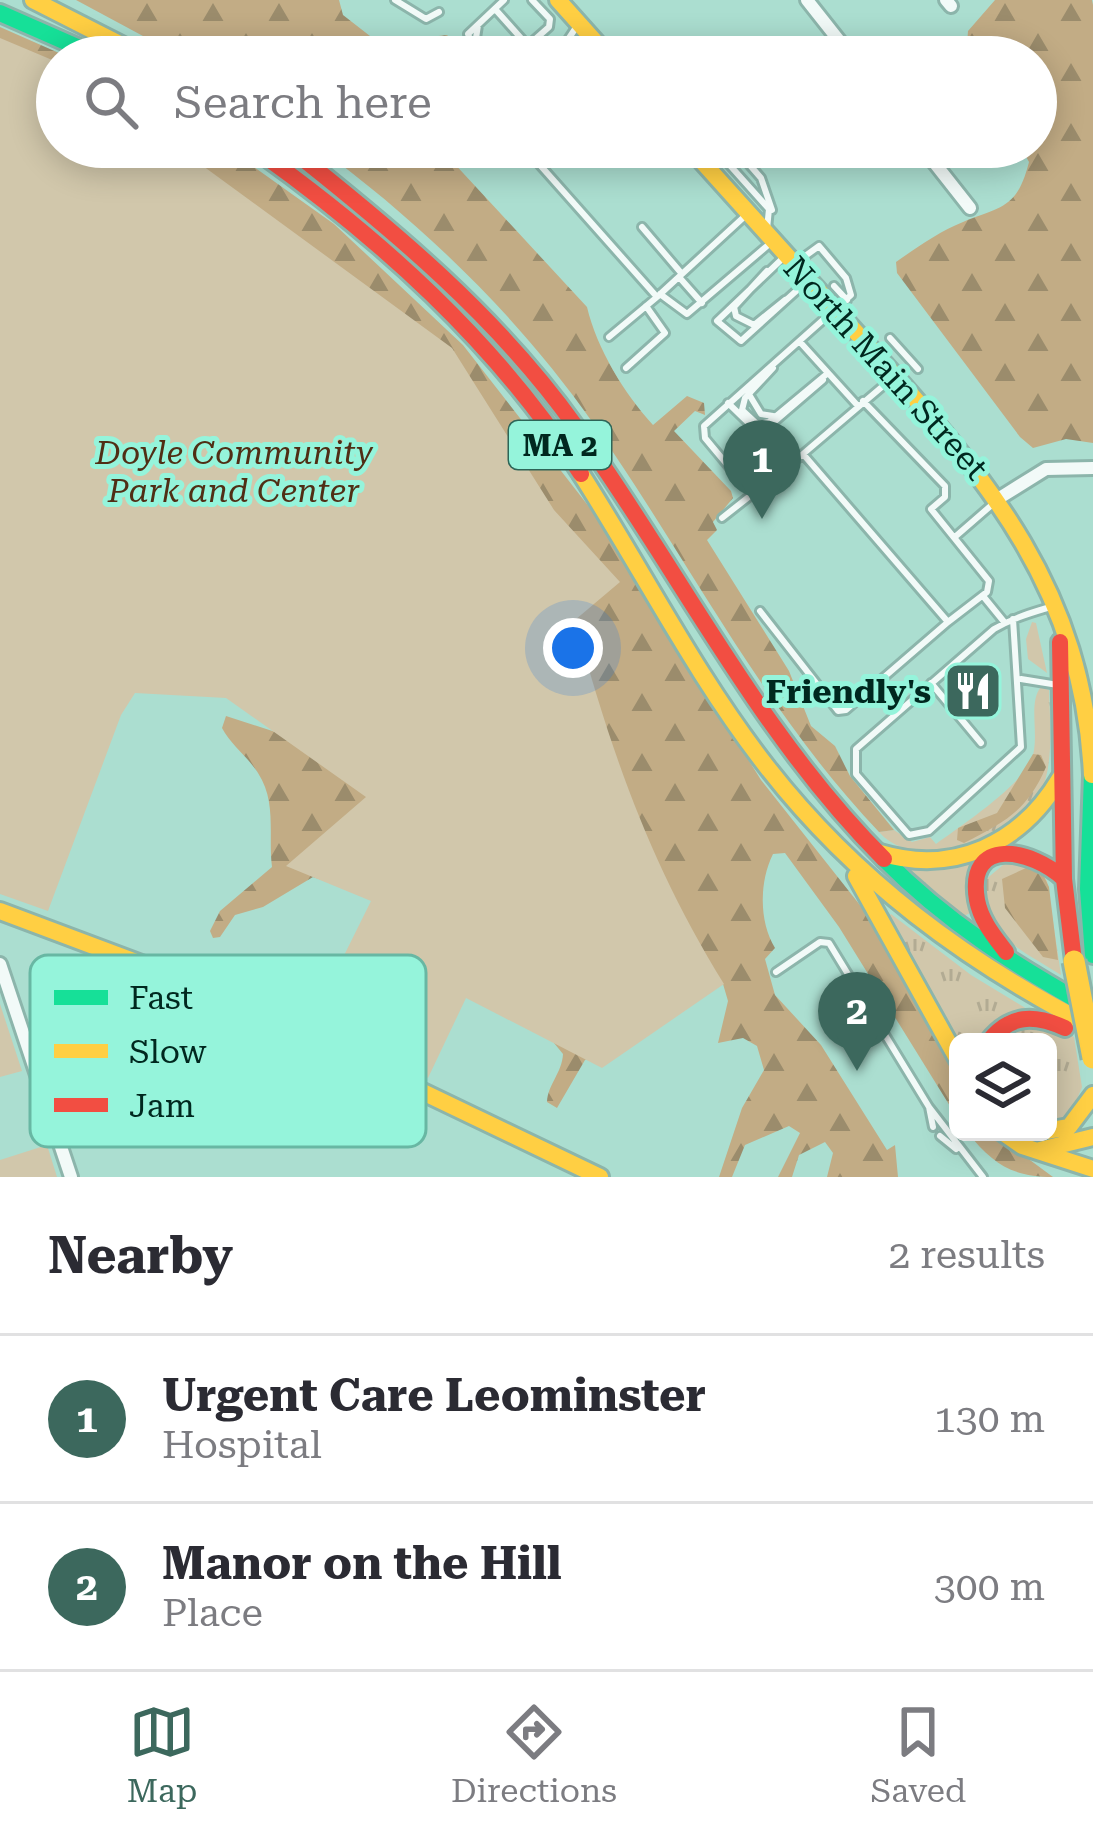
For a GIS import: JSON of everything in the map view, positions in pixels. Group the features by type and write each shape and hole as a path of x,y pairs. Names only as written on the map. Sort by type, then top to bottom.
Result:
{"main road":[{"path":"33,0 104,36"},
{"path":"557,11 585,36"},
{"path":"0,13 52,36"},
{"name":"MA 2","path":"278,168 416,281 503,370 593,491 764,763 835,846 953,947 1005,982 1093,1027"},
{"name":"MA 2","path":"313,168 430,266 517,354 616,484 800,767 871,849 944,916 1033,977 1093,1009"},
{"name":"North Main Street","path":"717,168 748,212 840,306 889,375 1001,497 1031,544 1057,605 1083,685 1092,781 1083,958 1093,1058"},
{"name":"North Main Street","path":"1057,605 1064,879 1083,958"},
{"path":"871,849 907,862 939,864 1012,833 1046,804 1063,766"},
{"path":"1012,833 1087,838"},
{"path":"835,846 949,1044"},
{"path":"1033,977 986,926 973,884 988,862 1010,853 1034,856 1064,879"},
{"path":"0,911 117,955"},
{"path":"997,1033 1007,1022 1028,1016 1093,1041"},
{"path":"426,1094 600,1177"},
{"path":"1057,1132 1069,1126 1093,1095"},
{"path":"1057,1140 1093,1137"},
{"path":"1037,1141 1093,1169"}],"street":[{"path":"807,0 835,36"},
{"path":"939,168 970,208"},
{"path":"1001,497 1046,469 1093,468"},
{"path":"0,964 30,1054"},
{"path":"61,1147 71,1177"}],"lane":[{"path":"394,0 426,19 439,12"},
{"path":"468,36 504,0"},
{"path":"528,2 557,11"},
{"path":"495,9 522,36"},
{"path":"543,26 557,11"},
{"path":"538,36 557,11"},
{"path":"543,168 658,296 680,314 790,250 818,246 850,284 840,306 703,430 734,474"},
{"path":"719,168 790,250"},
{"path":"751,168 768,190 790,250 785,300 742,341 717,321 790,250"},
{"path":"609,337 748,212"},
{"path":"642,227 702,303"},
{"path":"767,272 734,307 736,316 751,326 785,300"},
{"path":"834,286 840,306"},
{"path":"626,368 665,333 646,306"},
{"path":"890,338 918,369"},
{"path":"760,611 838,711 847,710 989,587 985,572 931,509 945,496 945,486 800,342"},
{"path":"722,518 860,404 904,353"},
{"path":"775,363 742,407 753,422 766,424 828,373"},
{"path":"728,404 754,433 766,432 828,373"},
{"path":"803,454 948,622"},
{"path":"956,536 1001,497"},
{"path":"982,596 1009,621 1021,679 1018,752 929,831 915,836 903,832 858,777 853,761 860,743 1009,621 1057,605"},
{"path":"1021,679 1062,687"},
{"path":"931,683 981,743"},
{"path":"776,972 827,941 929,1107 951,1130 959,1151"},
{"path":"929,1107 933,1126"},
{"path":"940,1136 983,1177"}],"green space":[{"path":"76,0 339,0 343,15 370,36 143,36"},
{"path":"995,0 1092,0 1093,443 1066,439 1033,448 1020,437 897,273 896,262 920,246 1006,204 1019,189 1027,168 1057,168 1057,36 968,36"},
{"name":"Doyle Community Park and Center","path":"0,27 36,43 36,168 255,168 334,224 463,345 597,517 761,780 886,938 949,1055 949,1104 839,927 785,853 773,854 763,902 775,948 765,959 775,995 821,1045 887,1150 895,1145 898,1177 827,1177 833,1153 825,1142 799,1155 792,1177 778,1177 800,1133 789,1126 745,1145 732,1177 719,1177 742,1108 764,1070 757,1046 743,1038 718,1043 728,1001 723,984 585,1060 557,1108 547,1102 563,1054 554,1043 607,978 313,877 263,907 235,915 220,937 213,938 210,931 220,911 272,867 268,795 258,773 222,728 226,716 300,740 0,521"},
{"name":"Doyle Community Park and Center","path":"0,38 36,53 36,168 206,168 452,348 554,510 620,582 575,620 603,717 654,852 724,984 602,1068 466,998 426,1077 426,955 344,955 371,901 286,866 366,797 226,698 135,693 121,715 48,911 0,894"},
{"path":"344,168 458,168 587,307 613,370 653,425 687,396 704,403 705,415 695,411 674,431 731,491 733,498 713,522 717,530 707,540 789,671 811,726 835,746 850,776 894,830 879,832 799,736 564,384 500,309 394,208"},
{"path":"1032,622 1047,673 1028,659 1026,639"},
{"path":"1041,687 1049,690 1050,756 1041,792 1030,810 991,838 941,852 896,845 879,832 894,830 912,842 930,837 936,844 1002,794 1031,761 1035,702"},
{"path":"1033,754 1041,755 1046,767 1023,805 964,843 957,840 958,828 997,813"},
{"path":"1009,860 1029,860 1047,881 1061,975 1006,938 991,915 985,880"},
{"path":"979,862 967,885 970,913 964,916 908,869"},
{"path":"1026,868 1042,872 1049,887 1058,960 1043,957 1005,908 1002,879"},
{"path":"891,914 971,975 1027,1009 993,1033 953,1033 888,917"},
{"path":"0,1004 22,1071 0,1077"},
{"path":"1050,1026 1074,1037 1082,1087 1071,1114 1057,1121 1057,1033 1006,1033 1011,1028"},
{"path":"975,1141 1004,1141 1053,1177 1026,1174 986,1153"},
{"path":"48,1147 57,1177 0,1177 0,1160"}],"traffic: fast":[{"path":"0,13 52,36"},
{"path":"1092,775 1088,889 1093,955"},
{"path":"884,859 983,942 1093,1009"}],"traffic: slow":[{"path":"33,0 104,36"},
{"path":"558,0 590,36"},
{"path":"708,168 955,446 1023,543 1050,594 1070,649 1085,709 1092,775"},
{"path":"581,474 717,696 801,808 915,915 1001,975 1093,1027"},
{"path":"880,853 934,860 983,848 1026,821 1060,778"},
{"path":"856,876 949,1044"},
{"path":"0,911 117,955"},
{"path":"1074,961 1093,1058"},
{"path":"426,1094 600,1177"},
{"path":"1057,1129 1069,1127 1093,1095"},
{"path":"1040,1150 1093,1137"},
{"path":"1015,1141 1093,1169"}],"traffic: jam":[{"path":"281,168 389,255 473,336 581,474"},
{"path":"314,168 442,277 546,387 614,481 758,705 839,810 884,859"},
{"path":"1060,642 1064,879 1074,961"},
{"path":"1006,952 979,908 976,879 981,865 991,857 1020,855 1064,879"},
{"path":"996,1033 1023,1019 1065,1028"}],"place":[{"name":"Urgent Care Leominster","path":"762,519"},
{"name":"Friendly's","path":"973,691"},
{"name":"Manor on the Hill","path":"857,1071"}]}
